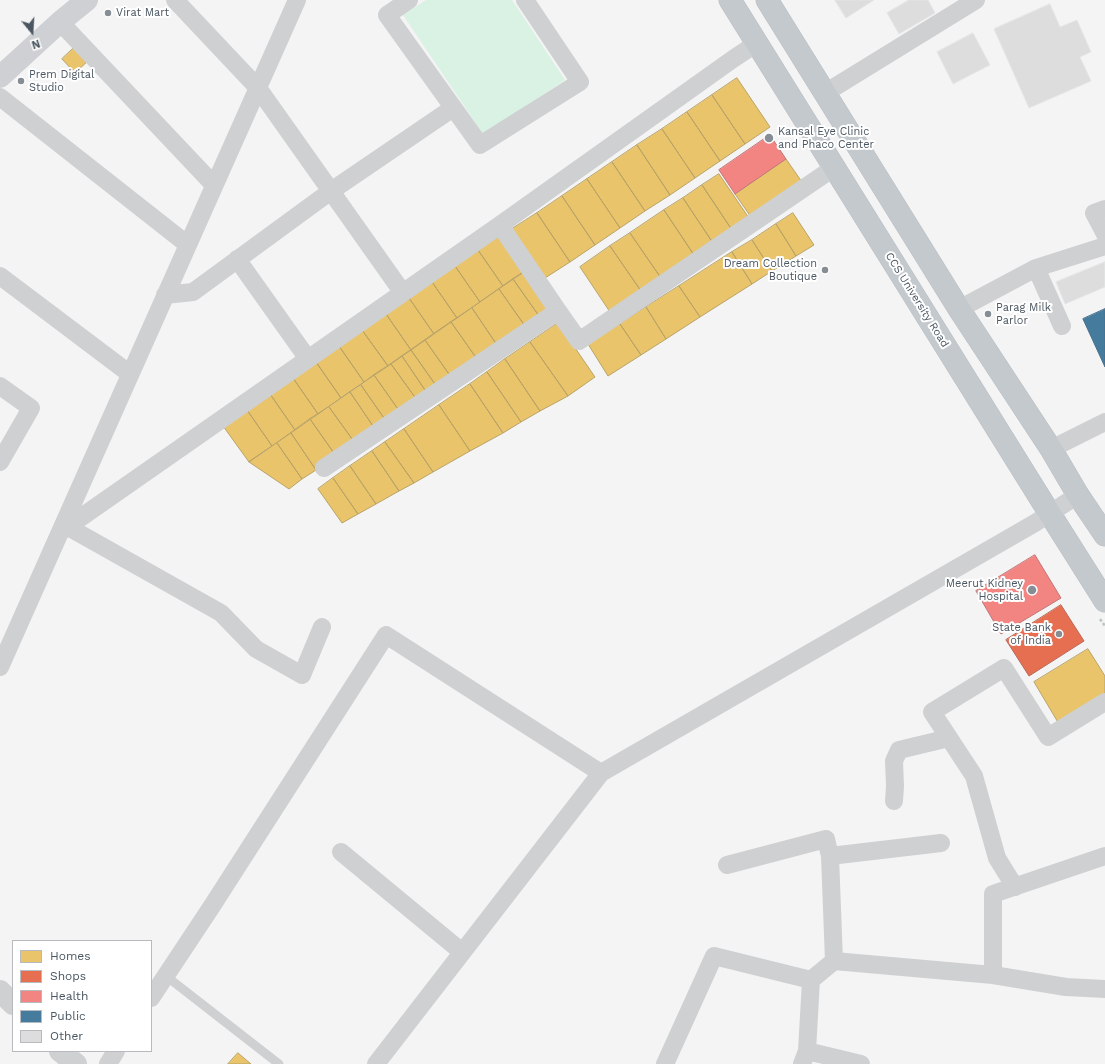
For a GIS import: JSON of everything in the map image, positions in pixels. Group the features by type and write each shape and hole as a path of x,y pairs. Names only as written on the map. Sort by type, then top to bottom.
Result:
{"highway":[{"name":"CCS University Road","path":"730,0 1105,601"},
{"path":"766,0 959,308 1105,535"}],"main road":[{"path":"0,77 60,22 87,0"}],"street":[{"path":"0,667 5,643 64,529 130,374 297,0"},
{"path":"409,0 387,15 480,145 580,82 525,0"},
{"path":"825,93 976,0"},
{"path":"183,3 258,88 403,292"},
{"path":"60,22 214,185"},
{"path":"64,529 500,225 757,43"},
{"path":"0,97 188,245"},
{"path":"165,295 193,292 331,191 453,108"},
{"path":"500,225 579,341 835,168"},
{"path":"1105,209 1094,213 1105,234"},
{"path":"959,308 1036,268 1105,246"},
{"path":"237,259 308,359"},
{"path":"1036,268 1062,326"},
{"path":"0,276 130,374"},
{"path":"324,468 558,311"},
{"path":"0,386 31,408 0,462"},
{"path":"1051,449 1105,422"},
{"path":"376,1064 601,773 1050,514 1078,495"},
{"path":"64,529 221,613 256,649 302,675 322,627"},
{"path":"152,997 386,635 601,773"},
{"path":"1015,887 997,858 974,776 932,712 1004,668 1048,737 1105,702"},
{"path":"894,801 894,761 899,750 949,738"},
{"path":"727,865 826,839 830,856 834,961"},
{"path":"830,856 941,843"},
{"path":"341,852 462,952"},
{"path":"993,975 993,894 1105,856"},
{"path":"664,1064 714,956 811,980"},
{"path":"860,1064 805,1058 811,980 834,961 993,975 1066,987 1105,989"},
{"path":"0,991 12,1003"},
{"path":"61,1052 76,1064"},
{"path":"108,1064 115,1052"}],"lane":[{"path":"166,976 279,1064"}],"green space":[{"path":"426,0 512,0 565,80 483,134 403,15"}],"building: Homes":[{"path":"77,45 90,59 75,73 62,59"},
{"path":"737,78 770,127 745,144 712,95"},
{"path":"712,95 745,144 720,161 687,112"},
{"path":"687,112 720,161 695,178 662,129"},
{"path":"662,129 695,178 670,195 637,145"},
{"path":"637,145 670,195 645,211 612,162"},
{"path":"786,159 802,182 751,217 735,194"},
{"path":"612,162 645,211 620,228 587,179"},
{"path":"719,174 749,218 732,230 702,185"},
{"path":"587,179 620,228 595,245 562,196"},
{"path":"702,185 732,230 713,243 683,198"},
{"path":"562,196 595,245 570,262 537,213"},
{"path":"683,198 713,243 694,255 664,210"},
{"path":"664,210 694,255 661,278 630,233"},
{"path":"537,213 570,262 545,278 512,229"},
{"path":"793,213 814,245 796,256 776,224"},
{"path":"776,224 796,256 772,271 752,240"},
{"path":"501,233 527,270 503,286 478,250"},
{"path":"630,233 661,278 641,291 610,246"},
{"path":"752,240 772,271 752,284 732,252"},
{"path":"610,246 641,291 610,312 580,267"},
{"path":"478,250 503,286 480,302 455,266"},
{"path":"732,252 752,284 700,317 679,286"},
{"path":"455,266 480,302 457,318 432,282"},
{"path":"527,270 552,307 539,316 513,279"},
{"path":"513,279 539,316 525,326 499,289"},
{"path":"432,282 457,318 434,334 409,298"},
{"path":"679,286 700,317 666,339 646,307"},
{"path":"499,289 525,326 497,345 472,308"},
{"path":"409,298 434,334 411,350 386,314"},
{"path":"646,307 666,339 641,355 620,324"},
{"path":"472,308 497,345 477,359 451,322"},
{"path":"386,314 411,350 388,366 362,330"},
{"path":"451,322 477,359 451,377 425,340"},
{"path":"558,323 595,377 568,396 530,342"},
{"path":"620,324 641,355 608,376 588,344"},
{"path":"362,330 388,366 364,382 339,346"},
{"path":"425,340 451,377 437,387 411,350"},
{"path":"530,342 568,396 540,411 505,359"},
{"path":"339,346 364,382 341,398 316,362"},
{"path":"411,350 437,387 427,393 402,356"},
{"path":"402,356 427,393 417,400 391,364"},
{"path":"505,359 540,411 521,422 487,372"},
{"path":"316,362 341,398 318,414 293,378"},
{"path":"391,364 417,400 400,412 374,375"},
{"path":"487,372 521,422 503,433 470,384"},
{"path":"374,375 400,412 386,421 361,385"},
{"path":"293,378 318,414 295,430 270,394"},
{"path":"470,384 503,433 470,451 439,405"},
{"path":"361,385 386,421 375,429 350,392"},
{"path":"350,392 375,429 355,443 329,407"},
{"path":"270,394 295,430 272,446 247,410"},
{"path":"439,405 470,451 433,472 404,429"},
{"path":"329,407 355,443 336,456 310,419"},
{"path":"247,410 272,446 249,462 223,426"},
{"path":"310,419 336,456 316,470 291,433"},
{"path":"404,429 433,472 414,483 385,442"},
{"path":"291,433 316,470 302,479 277,443"},
{"path":"385,442 414,483 399,491 372,451"},
{"path":"277,443 302,479 289,489 249,462"},
{"path":"372,451 399,491 376,504 350,466"},
{"path":"350,466 376,504 358,514 333,478"},
{"path":"333,478 358,514 342,523 318,489"},
{"path":"1088,649 1105,676 1105,696 1059,724 1034,682"},
{"path":"238,1053 251,1064 228,1064"}],"building: Shops":[{"path":"1061,605 1084,641 1029,676 1006,640"}],"building: Health":[{"path":"770,135 786,159 735,194 719,170"},
{"path":"1035,555 1061,598 1001,634 976,591"}],"building: Public":[{"path":"1105,309 1105,367 1083,319"}],"building: Other":[{"path":"835,0 874,0 846,18"},
{"path":"909,0 928,0 935,13 899,34 887,13"},
{"path":"1050,4 1060,27 1077,20 1091,52 1080,57 1091,81 1029,108 994,29"},
{"path":"973,33 990,65 953,84 937,52"},
{"path":"1105,262 1105,287 1065,304 1056,282"}],"place":[{"name":"Virat Mart","path":"108,13"},
{"name":"Prem Digital Studio","path":"21,81"},
{"name":"Kansal Eye Clinic and Phaco Center","path":"769,138"},
{"name":"Dream Collection Boutique","path":"825,270"},
{"name":"Parag Milk Parlor","path":"988,314"},
{"name":"Meerut Kidney Hospital","path":"1032,590"},
{"name":"State Bank of India","path":"1059,634"}]}
